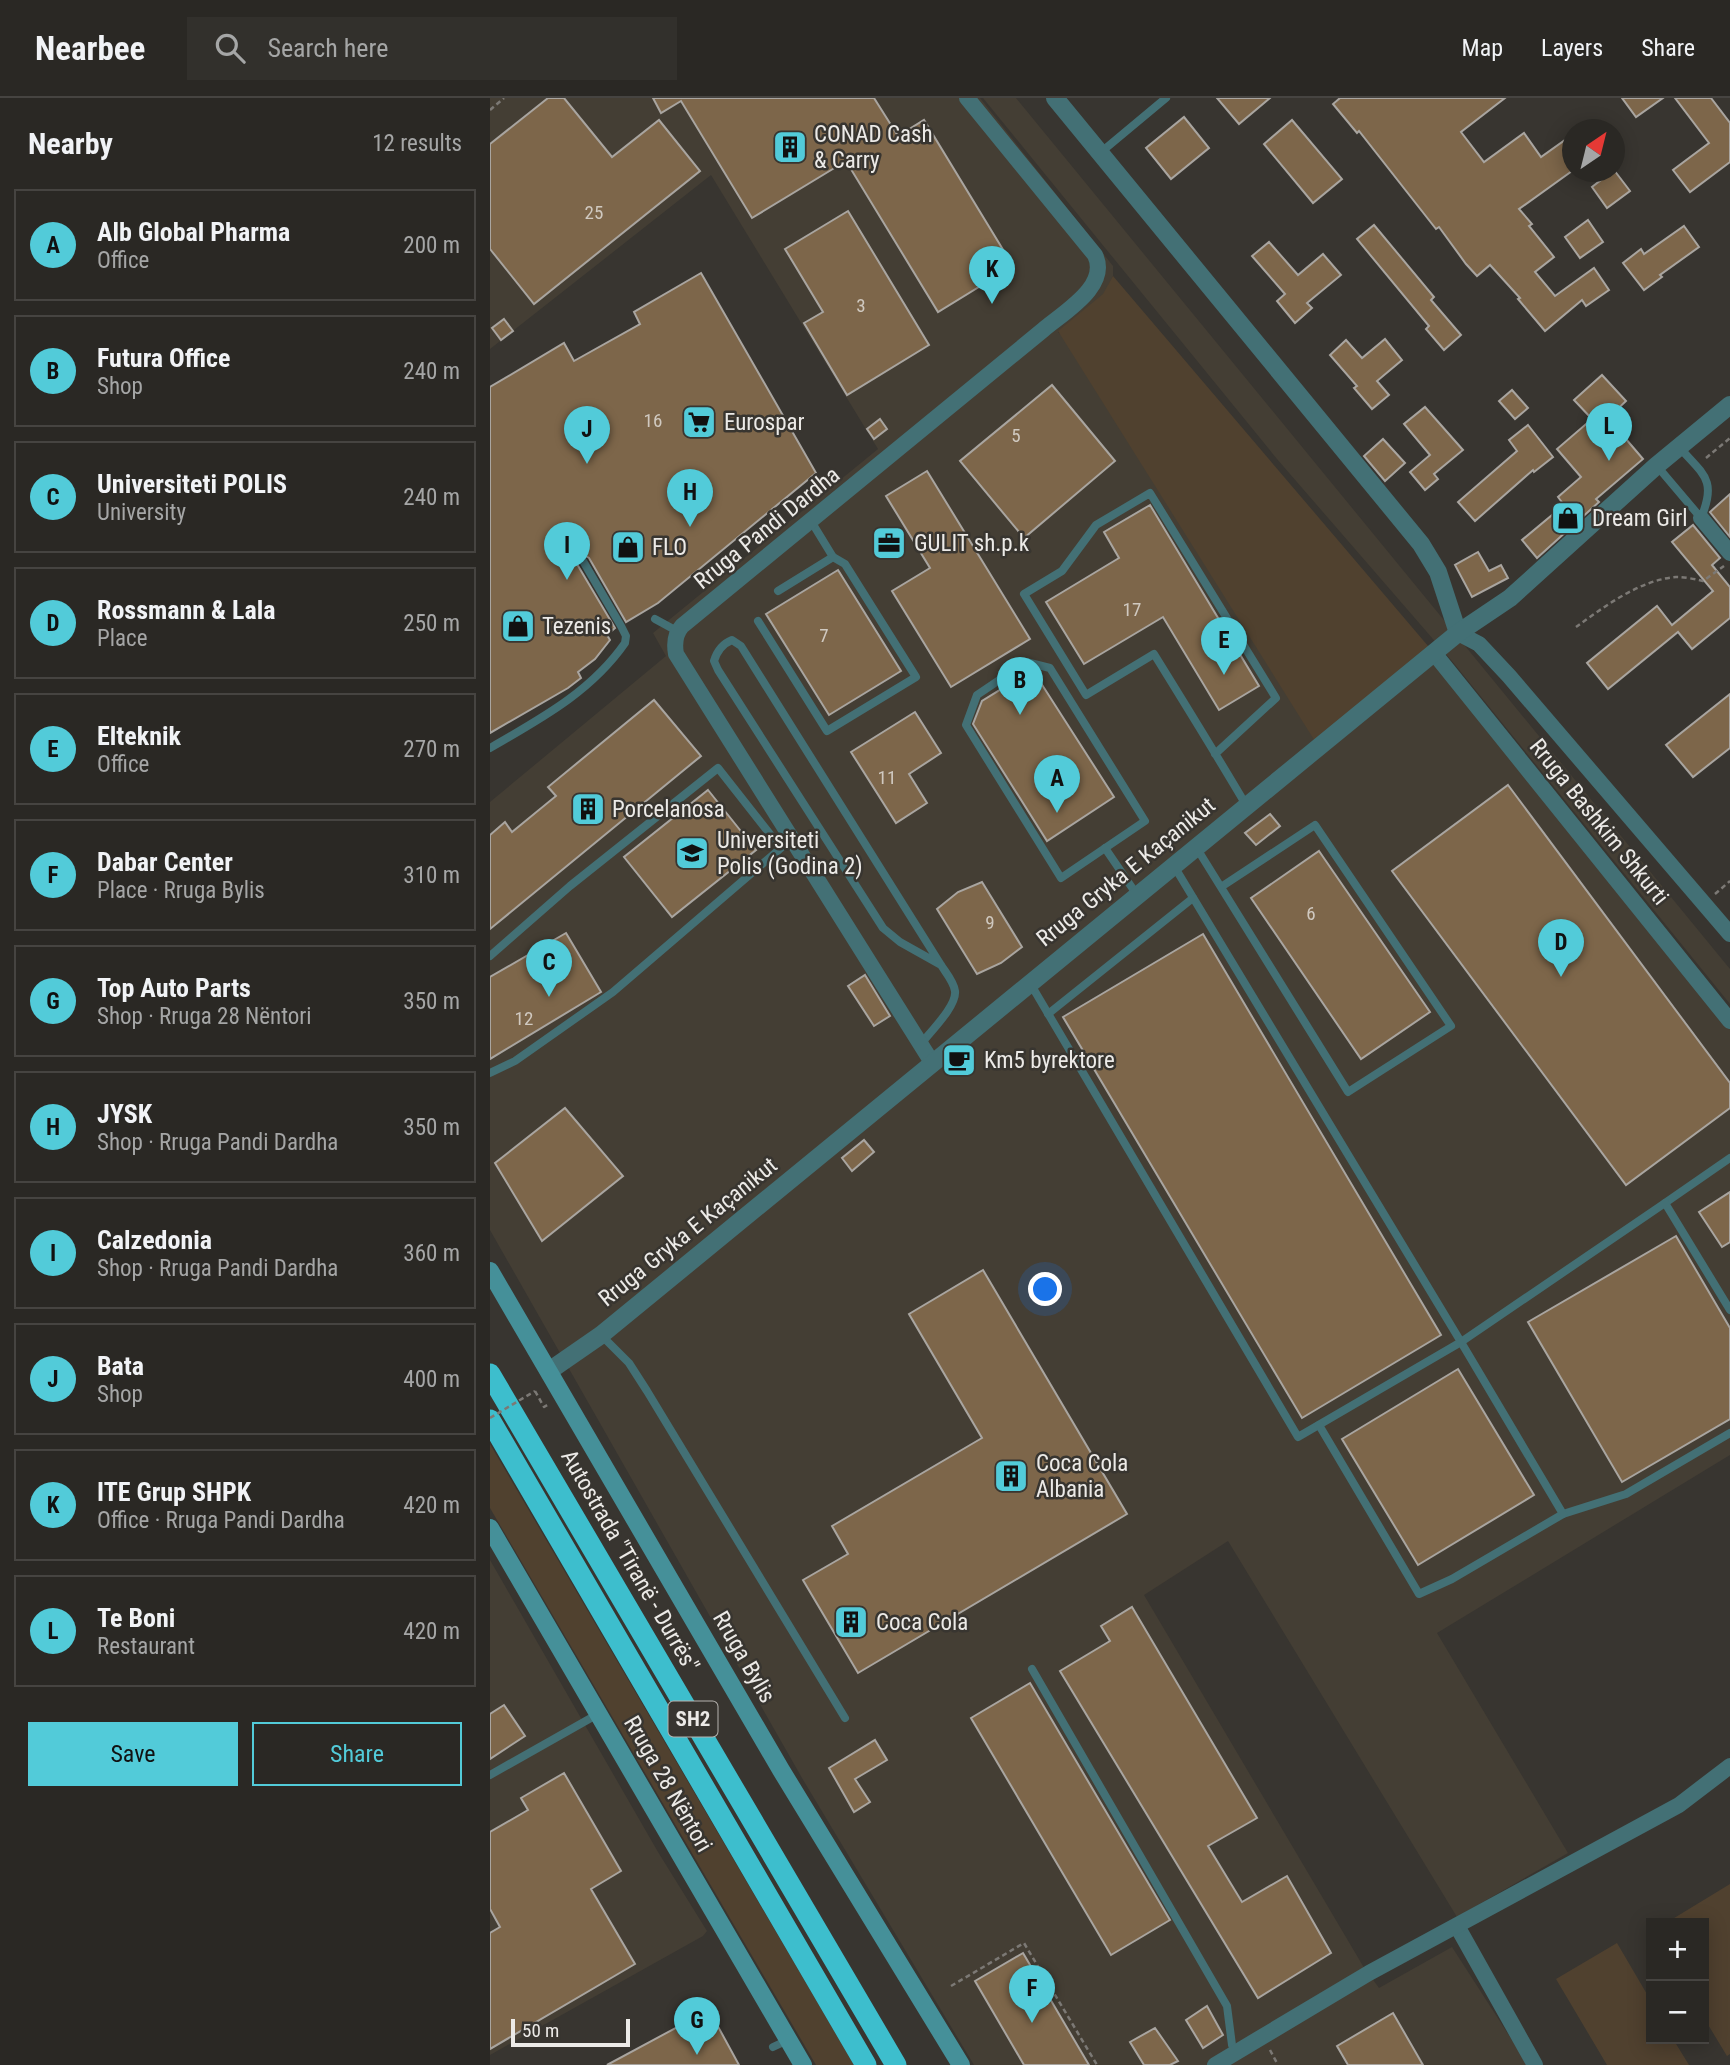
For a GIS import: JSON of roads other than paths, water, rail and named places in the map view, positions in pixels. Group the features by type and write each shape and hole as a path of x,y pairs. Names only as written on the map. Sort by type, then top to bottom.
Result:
{"highway":[{"name":"Autostrada \"Tiranë - Durrës\"","path":"490,1374 896,2065"},
{"name":"SH2","path":"490,1419 866,2065"}],"main road":[{"name":"Rruga Bylis","path":"490,1271 780,1769 961,2065"},
{"name":"Rruga 28 Nëntori","path":"490,1528 598,1714 781,2043 803,2065"}],"street":[{"name":"Rruga Pandi Dardha","path":"677,631 1068,309 1097,279 1100,270 1095,255 967,98"},
{"path":"1055,98 1421,544 1438,572 1458,633 1479,644 1509,677 1730,934"},
{"name":"Rruga Gryka E Kaçanikut","path":"549,1371 601,1335 1458,633 1510,598 1657,466 1730,405"},
{"path":"1701,518 1730,553"},
{"path":"677,631 674,644 676,654 933,1064"},
{"name":"Rruga Bashkim Shkurti","path":"1434,653 1730,1020"},
{"path":"1215,2065 1370,1973 1679,1805 1730,1766"},
{"path":"1457,1926 1535,2065"}],"lane":[{"path":"1100,153 1166,98"},
{"path":"1657,466 1701,518 1709,499 1707,479 1679,447"},
{"path":"1215,754 1276,698 1150,493 1096,525 1062,570 1024,594 1086,695 1154,654 1246,805"},
{"path":"758,621 827,731 916,677 845,564 833,557 811,522"},
{"path":"778,591 833,557"},
{"path":"490,748 557,710 591,683 625,643 626,636 621,626 583,561"},
{"path":"656,620 677,631"},
{"path":"921,1044 953,1003 955,992 941,965 741,646 732,640 726,643 716,653 714,661 718,670 884,928 900,942 941,965"},
{"path":"1026,662 1050,668 1145,821 1105,848 1061,878 966,724 977,695 1026,662"},
{"path":"490,956 563,891 718,768 781,848 613,992 515,1061 490,1073"},
{"path":"1196,847 1348,1092 1451,1026 1315,825 1221,887"},
{"path":"1105,848 1137,895"},
{"path":"1174,865 1563,1514"},
{"path":"1048,1014 1193,898"},
{"path":"1030,983 1298,1437 1461,1342 1730,1158"},
{"path":"1665,1203 1730,1310"},
{"path":"601,1335 629,1363 647,1391 845,1718"},
{"path":"1319,1424 1419,1594 1452,1579 1563,1514 1626,1494 1730,1433"},
{"path":"1032,1669 1227,2006 1232,2045 1236,2053"},
{"path":"490,1775 598,1714"}],"place":[{"name":"CONAD Cash & Carry","path":"790,147"},
{"name":"ITE Grup SHPK","path":"992,304"},
{"name":"Eurospar","path":"699,422"},
{"name":"Te Boni","path":"1609,461"},
{"name":"Bata","path":"587,464"},
{"name":"Dream Girl","path":"1568,518"},
{"name":"JYSK","path":"690,527"},
{"name":"GULIT sh.p.k","path":"889,543"},
{"name":"FLO","path":"628,547"},
{"name":"Calzedonia","path":"567,580"},
{"name":"Tezenis","path":"518,626"},
{"name":"Elteknik","path":"1224,675"},
{"name":"Futura Office","path":"1020,715"},
{"name":"Porcelanosa","path":"588,809"},
{"name":"Alb Global Pharma","path":"1057,813"},
{"name":"Universiteti Polis (Godina 2)","path":"692,853"},
{"name":"Rossmann & Lala","path":"1561,977"},
{"name":"Universiteti POLIS","path":"549,997"},
{"name":"Km5 byrektore","path":"959,1060"},
{"name":"Coca Cola Albania","path":"1011,1476"},
{"name":"Coca Cola","path":"851,1622"},
{"name":"Dabar Center","path":"1032,2023"},
{"name":"Top Auto Parts","path":"697,2055"}]}
